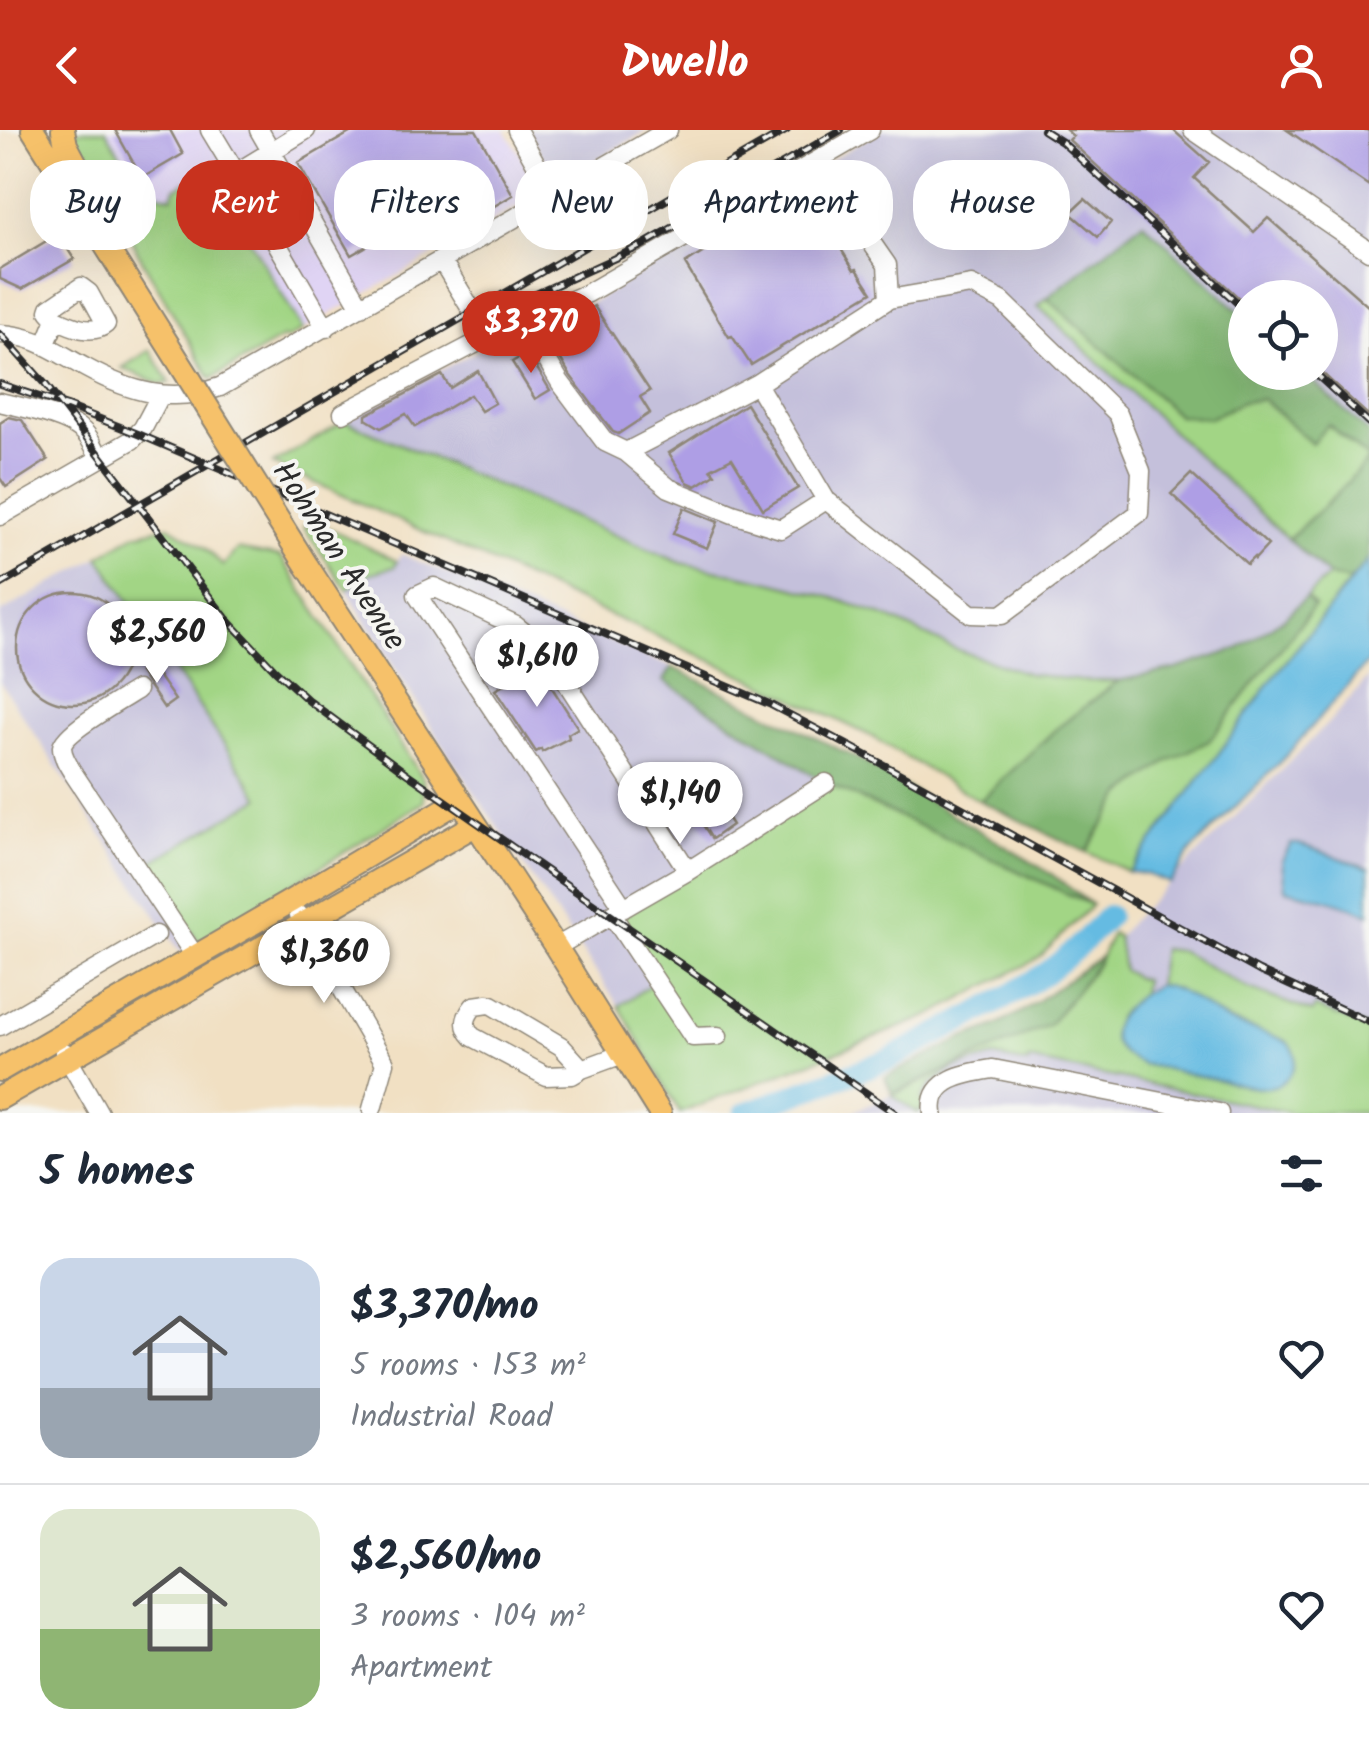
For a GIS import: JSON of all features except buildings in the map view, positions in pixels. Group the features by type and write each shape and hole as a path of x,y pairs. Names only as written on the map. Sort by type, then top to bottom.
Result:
{"main road":[{"name":"Hohman Avenue","path":"34,130 53,160"},
{"path":"63,130 74,160"},
{"name":"Hohman Avenue","path":"109,250 307,566 659,1111"},
{"path":"0,1098 62,1048 195,956 458,801"},
{"path":"0,1070 62,1048 303,923 475,825"}],"street":[{"path":"210,130 228,160"},
{"path":"259,130 362,308"},
{"path":"257,160 306,130"},
{"path":"517,130 534,160"},
{"path":"616,160 668,130"},
{"path":"343,414 488,336 588,292 870,130"},
{"path":"1193,130 1369,251"},
{"path":"0,332 46,344 88,370 142,391 160,396 192,395 220,387 515,219"},
{"path":"281,250 326,328"},
{"path":"877,250 887,264 889,298"},
{"path":"442,261 488,336"},
{"path":"626,452 757,384 889,298 970,286 1002,301 1118,414 1140,471 1139,513 1002,615 970,614 826,500 757,384"},
{"path":"46,344 56,319"},
{"path":"524,321 560,382 606,442 626,452 669,488 781,529 826,500"},
{"path":"0,516 138,434 160,396"},
{"path":"5,408 56,418 78,428 100,458"},
{"path":"688,871 545,649 516,626 434,587 417,596 693,1036 718,1036"},
{"path":"137,690 76,730 62,748 75,776 195,956"},
{"path":"556,948 688,871 826,782"},
{"path":"291,902 385,1063 372,1109"},
{"path":"0,1026 156,935"},
{"path":"582,1069 561,1046 488,1004 474,1006 467,1014 465,1022 473,1037 537,1072 556,1077 572,1075 623,1054"},
{"path":"62,1048 98,1113"},
{"path":"933,1113 931,1099 948,1081 993,1069 1218,1113"}],"shaded area":[{"path":"106,130 505,130 524,160 515,160 515,208 495,219 495,160 334,160 334,250 442,250 303,330 256,250 314,250 314,160 176,160 176,196 172,197 156,193 156,160 124,160"},
{"path":"527,130 648,130 596,160 545,160"},
{"path":"881,130 1369,130 1369,433 1322,390 1338,390 1338,280 1228,280 1228,301 1143,222 1038,306 1329,576 1283,619 1239,649 1176,669 1118,681 1029,674 955,649 834,598 681,563 345,421 516,330 527,343 680,250 893,250 893,160 831,160"},
{"path":"401,554 672,667 664,681 826,783 656,981 619,1006 445,749 347,591 368,574 394,567"},
{"path":"99,557 261,799 149,864 199,943 181,953 0,682 0,613"},
{"path":"1369,677 1369,1113 850,1113 1049,1025 1130,922"}],"green space":[{"path":"57,130 106,130 124,160 78,160"},
{"path":"176,187 176,250 256,250 303,330 211,379 137,250 156,250 156,193 172,197"},
{"path":"1143,222 1228,301 1228,390 1322,390 1369,433 1369,459 1328,424 1312,444 1263,399 1242,402 1209,418 1178,415 1047,298"},
{"path":"1047,298 1178,415 1210,418 1242,402 1263,399 1311,443 1327,424 1369,459 1288,539 1038,306"},
{"path":"150,350 170,383 160,384 122,368"},
{"path":"345,421 681,563 834,598 955,649 1029,674 1118,681 1055,730 980,801 869,735 752,679 273,464"},
{"path":"1369,459 1369,559 1350,581 1329,576 1288,539"},
{"path":"321,524 397,561 394,567 368,574 347,590 303,527"},
{"path":"169,526 204,547 223,566 237,549 281,557 423,779 424,802 199,943 149,864 260,798 99,557 135,534"},
{"path":"1329,576 1350,581 1129,872 1086,852 1122,795 1168,761 1209,741 1314,605 1306,597"},
{"path":"1306,597 1314,606 1209,741 1168,761 1122,795 1086,852 980,801 1055,730 1118,681 1176,669 1238,649 1283,619"},
{"path":"672,667 861,760 1050,873 1092,905 826,783 664,681"},
{"path":"826,783 1092,905 1039,958 929,1016 680,1113 619,1006 656,981 612,915"},
{"path":"1112,933 1118,937 1123,970 1144,980 1142,994 1117,1017 1142,1064 1258,1088 1286,1041 1227,1020 1176,989 1157,985 1162,949 1180,951 1249,989 1312,1012 1315,1007 1369,1028 1369,1113 1293,1113 1028,1060 1028,1064 993,1057 956,1068 931,1084 922,1097 923,1109 917,1113 892,1095 1049,1025 1097,965"},
{"path":"1101,956 1049,1025 892,1094 885,1077 994,1027"}],"water":[{"path":"1369,559 1369,661 1286,756 1191,851 1170,883 1129,872 1270,682"},
{"path":"1291,844 1369,868 1369,914 1285,889 1282,860"},
{"path":"1157,985 1185,994 1228,1021 1288,1043 1295,1053 1290,1075 1278,1085 1258,1088 1142,1064 1125,1055 1116,1044 1115,1023 1132,1002"}],"waterway":[{"path":"745,1113 890,1059 1002,1000 1046,973 1108,916"}],"railway":[{"path":"0,585 787,130"},
{"path":"510,306 641,246 841,130"},
{"path":"1043,130 1062,142 1228,294"},
{"path":"0,334 45,384 226,618 309,701 406,773 895,1113"},
{"path":"0,384 138,434 769,704 1259,971 1369,1022"},
{"path":"1333,390 1369,423"}]}
